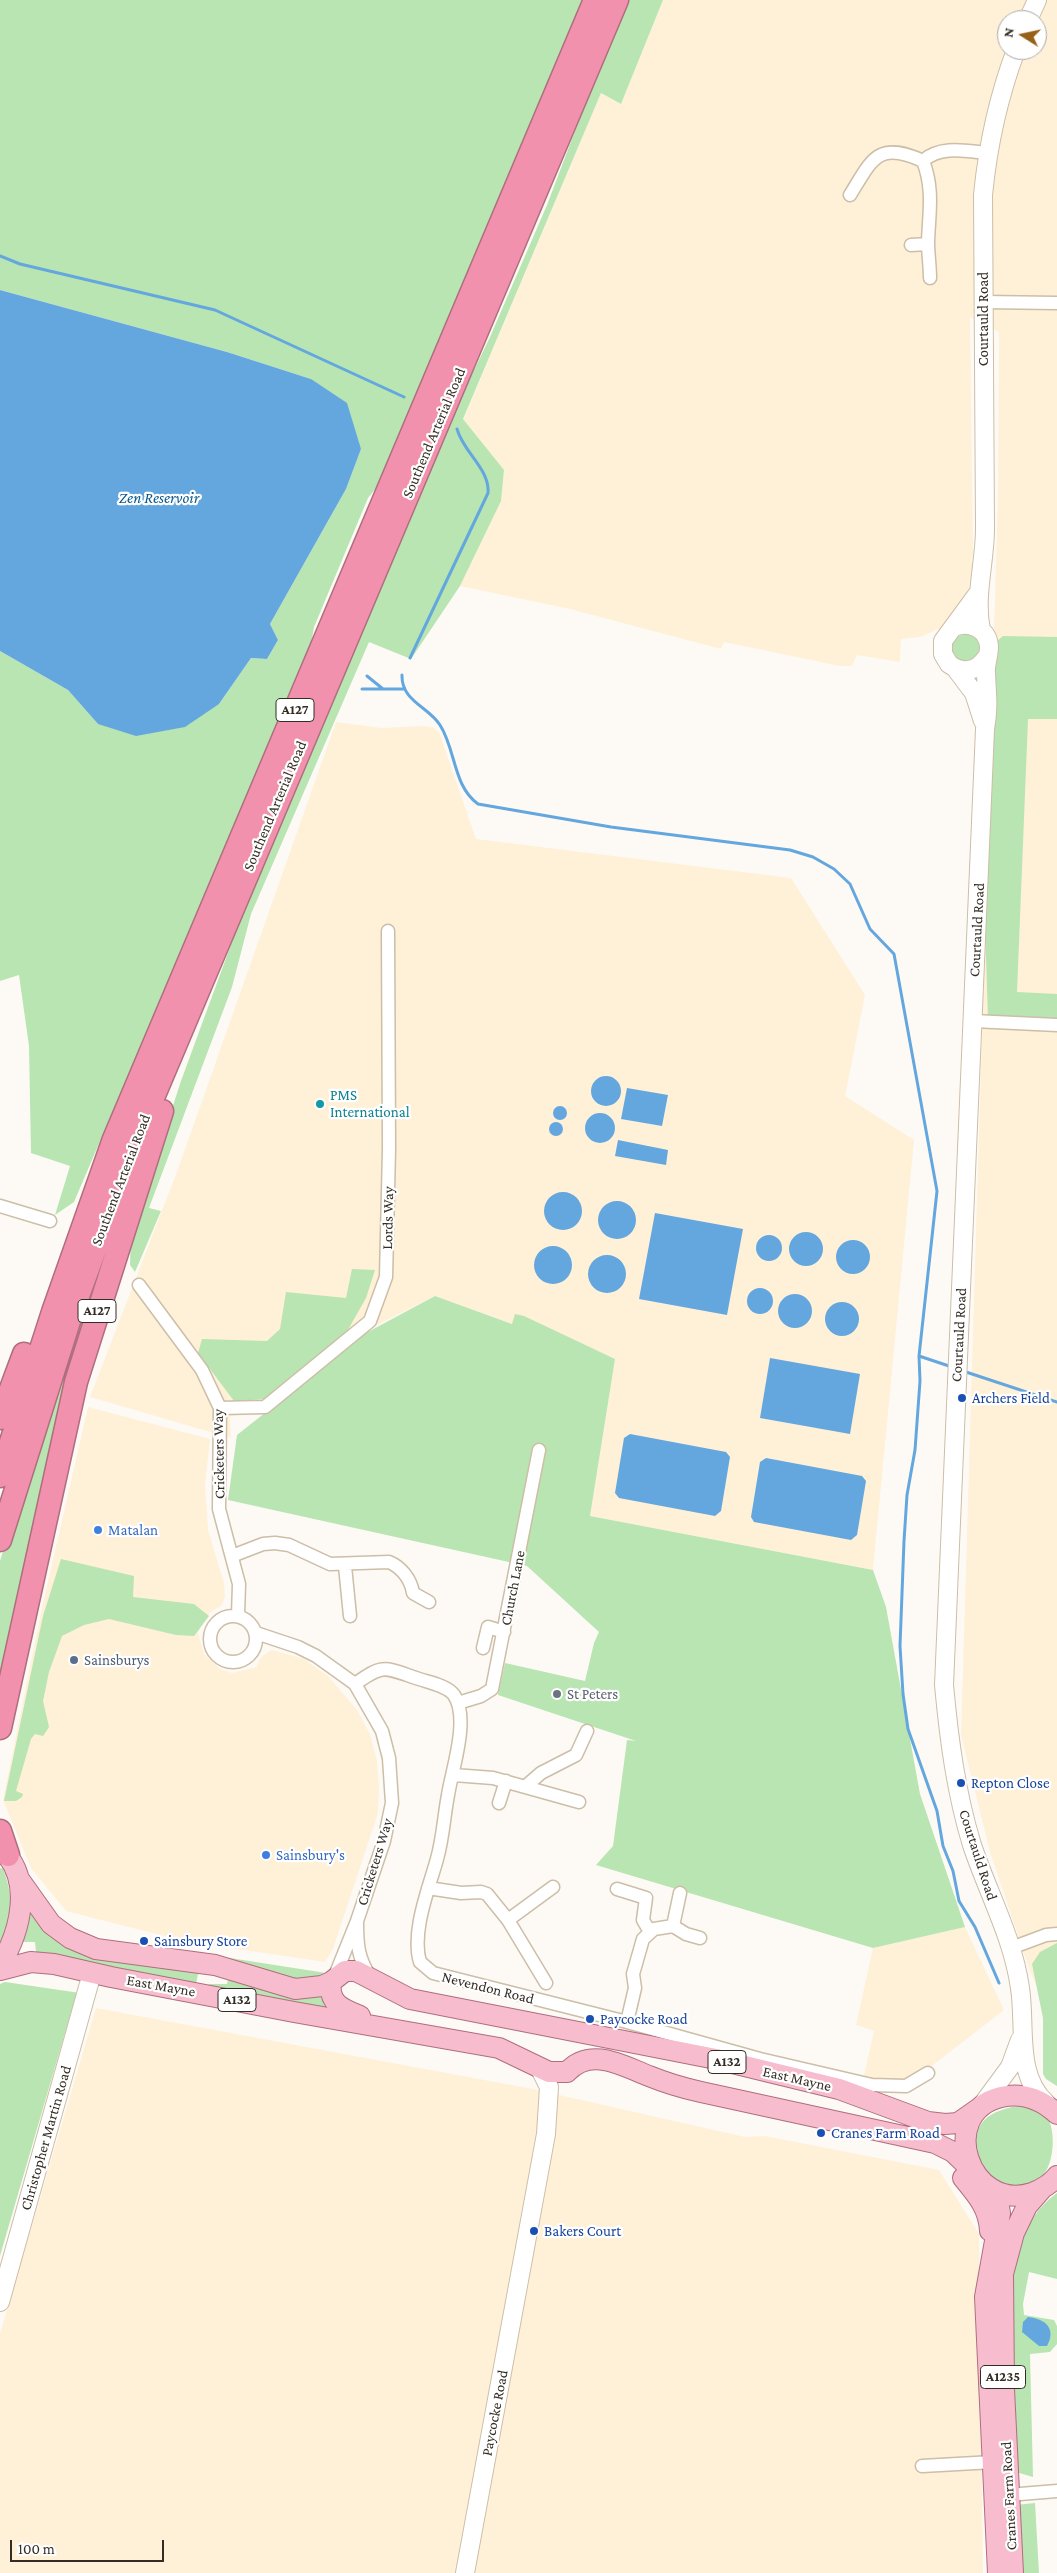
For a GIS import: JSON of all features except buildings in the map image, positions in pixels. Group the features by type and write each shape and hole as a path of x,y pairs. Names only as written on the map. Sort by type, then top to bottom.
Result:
{"highway":[{"name":"Southend Arterial Road","path":"0,1476 53,1312 114,1139 595,0"},
{"name":"Southend Arterial Road","path":"0,1540 41,1405 89,1263 136,1136 617,0"},
{"name":"A127","path":"0,1728 64,1428 86,1346 167,1094 233,904"},
{"name":"A127","path":"0,1418 60,1258 114,1139"},
{"path":"0,1831 4,1852"}],"main road":[{"name":"A132","path":"0,1964 12,1944 19,1923 18,1879 4,1852"},
{"name":"East Mayne","path":"18,1879 51,1924 70,1938 96,1949 215,1965 295,1988 311,1988 332,1980 345,1971 350,1970 369,1976 386,1989 410,2000 680,2052 839,2089 936,2124 958,2123 978,2109"},
{"name":"East Mayne","path":"0,1970 40,1961 92,1973 294,2012 382,2026 498,2048 520,2057 540,2069 559,2073 588,2060 604,2059 692,2090 929,2141 947,2148 981,2180"},
{"name":"East Mayne","path":"332,1980 331,1994 335,2002 382,2026"},
{"name":"East Mayne","path":"548,2028 573,2041 577,2053 570,2068"},
{"name":"A132","path":"978,2109 994,2099 1010,2096 1034,2098 1051,2109"},
{"path":"978,2109 970,2122 966,2135 968,2162 981,2180"},
{"path":"895,2135 924,2147 946,2160 984,2204 989,2222 988,2274"},
{"name":"A132","path":"981,2180 1006,2195 1024,2195 1052,2181"},
{"name":"Cranes Farm Road","path":"981,2180 998,2201 1000,2213 985,2297 998,2573"},
{"name":"Cranes Farm Road","path":"1013,2573 1004,2389 1002,2274 1016,2228 1027,2206 1052,2181"}],"street":[{"name":"Courtauld Road","path":"1013,60 997,107 987,153 983,195 985,551 979,592 981,630 988,640 986,658 989,705 985,729 944,1685 947,1719 958,1790 972,1845 1011,1948 1020,1987 1029,2079 1035,2093 1051,2109"},
{"path":"923,161 929,155 954,150 987,153"},
{"path":"850,195 870,164 879,154 891,152 906,154 923,161 928,174 932,199 928,244 930,278"},
{"path":"911,245 928,244"},
{"path":"983,302 1057,302"},
{"name":"Courtauld Road","path":"979,592 954,627 945,636 942,648 945,660 956,669 974,693 985,729"},
{"path":"954,627 968,624 981,630"},
{"path":"956,669 970,671 986,658"},
{"name":"Lords Way","path":"220,1408 265,1407 370,1321 386,1277 389,1150 388,931"},
{"path":"973,1021 1057,1025"},
{"path":"0,1206 50,1221"},
{"name":"Cricketers Way","path":"139,1285 202,1370 220,1408 220,1509 239,1584 238,1616"},
{"name":"Church Lane","path":"458,1703 481,1696 492,1689 539,1450"},
{"path":"232,1556 263,1544 275,1543 289,1545 330,1564 345,1566 389,1562 397,1565 412,1586 413,1593 429,1602"},
{"path":"345,1566 350,1616"},
{"path":"238,1616 251,1624 256,1634 256,1644 251,1654 243,1660 232,1663 216,1656 211,1648 210,1634 214,1625 222,1618 238,1616"},
{"path":"483,1648 488,1627 504,1632"},
{"name":"Cricketers Way","path":"256,1634 298,1647 355,1684 382,1731 389,1758 393,1784 392,1804 384,1841 357,1921 332,1980"},
{"path":"355,1684 378,1668 388,1669 444,1688 454,1695 458,1703"},
{"name":"Nevendon Road","path":"458,1703 461,1718 454,1775 450,1786 438,1856 428,1888 417,1941 417,1953 420,1962 433,1973 627,2022 760,2059 872,2085 906,2086 928,2073"},
{"path":"532,1787 541,1773 576,1755 587,1731"},
{"path":"454,1775 506,1781 579,1802"},
{"path":"500,1803 506,1781"},
{"path":"508,1920 553,1887"},
{"path":"428,1888 461,1893 481,1892 487,1894 508,1920 546,1982"},
{"path":"617,1889 646,1898 644,1920 650,1932"},
{"path":"673,1926 680,1893"},
{"name":"Cricketers Way","path":"357,1921 357,1950 369,1976"},
{"path":"627,2022 635,1988 633,1974 643,1939 650,1932 673,1926 686,1934 700,1938"},
{"path":"1011,1948 1046,1935 1057,1934"},
{"name":"Christopher Martin Road","path":"0,2302 92,1973"},
{"name":"Courtauld Road","path":"978,2109 1010,2067 1019,2046 1022,2020"},
{"name":"Paycocke Road","path":"546,2134 570,2068"},
{"name":"Paycocke Road","path":"465,2573 546,2134 549,2087 540,2069"},
{"path":"922,2466 993,2462"},
{"path":"1008,2495 1057,2491"}],"shaded area":[{"path":"663,0 1057,0 1057,2036 1029,1968 990,1852 961,1735 998,495 999,332 970,317 973,555 971,561 973,564 969,587 964,600 943,627 920,637 901,639 900,662 857,655 852,666 840,666 724,642 721,649 570,609 460,586 501,501 504,470 463,420 601,93 621,104"},
{"path":"336,722 381,728 425,726 434,728 439,732 476,839 791,878 865,995 845,1096 914,1140 873,1570 590,1516 615,1359 516,1314 513,1324 435,1296 371,1328 276,1412 230,1416 231,1438 90,1397 178,1169"},
{"path":"88,1407 210,1439 205,1485 208,1530 224,1583 225,1597 221,1606 212,1611 204,1620 198,1633 204,1654 220,1669 232,1673 257,1667 259,1660 272,1650 304,1659 329,1677 357,1710 370,1734 377,1761 378,1813 333,1949 325,1962 184,1941 66,1911 31,1868 3,1800 42,1608"},
{"path":"965,1927 1004,2010 911,2082 863,2080 874,2031 856,2025 873,1948"},
{"path":"96,2008 533,2089 745,2137 765,2136 939,2170 979,2234 983,2573 0,2573 0,2334"}],"green space":[{"path":"0,0 582,0 565,46 381,482 368,498 314,627 310,650 74,1202 55,1215 70,1166 31,1153 29,1046 19,975 0,981 0,651 68,690 98,724 219,704 251,658 267,659 278,640 270,624 346,489 361,449 311,379 227,352 0,290"},
{"path":"629,0 663,0 621,104 601,93 463,419 504,470 501,501 460,586 411,659 369,642 251,914 232,987 149,1208 161,1211 135,1272 130,1265 131,1234 181,1081 243,912 450,420 490,337 547,205 589,94"},
{"path":"966,634 976,638 980,648 976,658 966,662 956,658 952,648 956,638"},
{"path":"1003,636 1057,637 1057,719 1028,719 1017,992 1057,994 1057,1021 988,1019 985,925 996,642"},
{"path":"144,1131 0,1704 0,1561 27,1471"},
{"path":"352,1269 375,1270 366,1298 345,1335 267,1399 234,1401 198,1353 202,1339 267,1341 280,1329 286,1292 346,1298"},
{"path":"435,1296 512,1324 515,1314 524,1316 615,1359 590,1516 873,1570 886,1607 920,1794 965,1927 873,1948 596,1865 613,1846 627,1740 636,1741 498,1695 505,1663 585,1681 594,1643 599,1632 527,1566 228,1500 237,1435 366,1333"},
{"path":"61,1559 134,1576 133,1597 194,1604 209,1616 194,1636 176,1635 109,1619 84,1625 62,1636 49,1672 43,1701 49,1727 43,1736 35,1734 31,1739 16,1791 23,1794 22,1797 16,1801 4,1801 43,1616"},
{"path":"0,1868 3,1869 7,1880 10,1909 0,1949"},
{"path":"34,1913 48,1929 216,1974 198,1974 196,1984 72,1959 57,1954 36,1952 35,1942 23,1942 28,1916"},
{"path":"1057,1943 1057,2086 1046,2079 1043,2074 1043,2018 1032,1964 1040,1952"},
{"path":"230,1958 326,1973 301,1983 230,1961"},
{"path":"229,1974 262,1988 286,1995 310,1997 321,1995 325,2007 208,1986 209,1984 227,1984"},
{"path":"5,1982 80,1993 71,2012 0,2256 0,1984"},
{"path":"1017,2106 1034,2110 1048,2118 1052,2134 1052,2154 1045,2172 1040,2179 1026,2186 1003,2183 988,2175 980,2165 976,2149 978,2130 982,2123 996,2112"},
{"path":"1057,2193 1057,2279 1029,2272 1023,2304 1024,2315 1054,2320 1057,2326 1057,2344 1050,2352 1030,2354 1033,2477 1016,2472 1013,2476 1013,2258 1030,2222"},
{"path":"1035,2503 1039,2573 1018,2573 1015,2505"}],"water":[{"name":"Zen Reservoir","path":"0,290 227,352 311,379 347,403 361,449 346,489 270,624 278,640 267,659 251,658 219,704 185,727 136,736 98,724 68,690 0,651"},
{"path":"606,1076 617,1080 621,1091 617,1102 606,1106 595,1102 591,1091 595,1080"},
{"path":"627,1088 668,1095 662,1126 621,1119"},
{"path":"557,1106 563,1106 567,1113 563,1120 557,1120 553,1116 553,1110"},
{"path":"600,1113 611,1117 615,1128 611,1139 600,1143 589,1139 585,1128 589,1117"},
{"path":"553,1122 559,1122 563,1129 559,1136 553,1136 549,1132 549,1126"},
{"path":"618,1140 668,1150 666,1165 615,1156"},
{"path":"563,1192 577,1197 582,1211 577,1225 563,1230 549,1225 544,1211 549,1197"},
{"path":"617,1201 631,1206 636,1220 631,1234 617,1239 603,1234 598,1220 603,1206"},
{"path":"655,1213 743,1229 727,1315 639,1299"},
{"path":"806,1232 818,1237 823,1249 818,1261 806,1266 794,1261 789,1249 794,1237"},
{"path":"769,1235 778,1239 782,1248 778,1257 769,1261 760,1257 756,1248 760,1239"},
{"path":"853,1240 865,1245 870,1257 865,1269 853,1274 841,1269 836,1257 841,1245"},
{"path":"553,1246 567,1251 572,1265 567,1279 553,1284 539,1279 534,1265 539,1251"},
{"path":"607,1255 621,1260 626,1274 621,1288 607,1293 593,1288 588,1274 593,1260"},
{"path":"760,1288 769,1292 773,1301 769,1310 760,1314 751,1310 747,1301 751,1292"},
{"path":"795,1294 807,1299 812,1311 807,1323 795,1328 783,1323 778,1311 783,1299"},
{"path":"842,1302 854,1307 859,1319 854,1331 842,1336 830,1331 825,1319 830,1307"},
{"path":"770,1358 860,1374 850,1434 760,1418"},
{"path":"630,1434 726,1452 730,1457 721,1511 715,1516 619,1498 615,1493 624,1438"},
{"path":"766,1458 862,1476 866,1481 857,1535 851,1540 754,1522 751,1517 760,1462"},
{"path":"1028,2317 1044,2322 1050,2329 1050,2340 1047,2346 1039,2346 1022,2332 1023,2322"}],"waterway":[{"path":"0,256 20,264 215,310 404,397"},
{"path":"410,658 488,493 485,476 460,437 457,429"},
{"path":"402,675 403,684 411,698 440,725 449,745 459,778 464,788 478,804 611,827 790,850 813,857 834,869 850,884 870,929 894,954 937,1191 919,1356"},
{"path":"367,676 383,689 404,689"},
{"path":"362,689 383,689"},
{"path":"952,1367 919,1356 920,1381 915,1450 907,1495 904,1541 900,1646 903,1694 908,1729 937,1811 943,1846 953,1871 959,1901 975,1927 999,1983"},
{"path":"963,1371 1057,1402"}],"place":[{"name":"PMS International","path":"320,1104"},
{"name":"Archers Field","path":"962,1398"},
{"name":"Matalan","path":"98,1530"},
{"name":"Sainsburys","path":"74,1660"},
{"name":"St Peters","path":"557,1694"},
{"name":"Repton Close","path":"961,1783"},
{"name":"Sainsbury's","path":"266,1855"},
{"name":"Sainsbury Store","path":"144,1941"},
{"name":"Paycocke Road","path":"590,2019"},
{"name":"Cranes Farm Road","path":"821,2133"},
{"name":"Bakers Court","path":"534,2231"}]}
